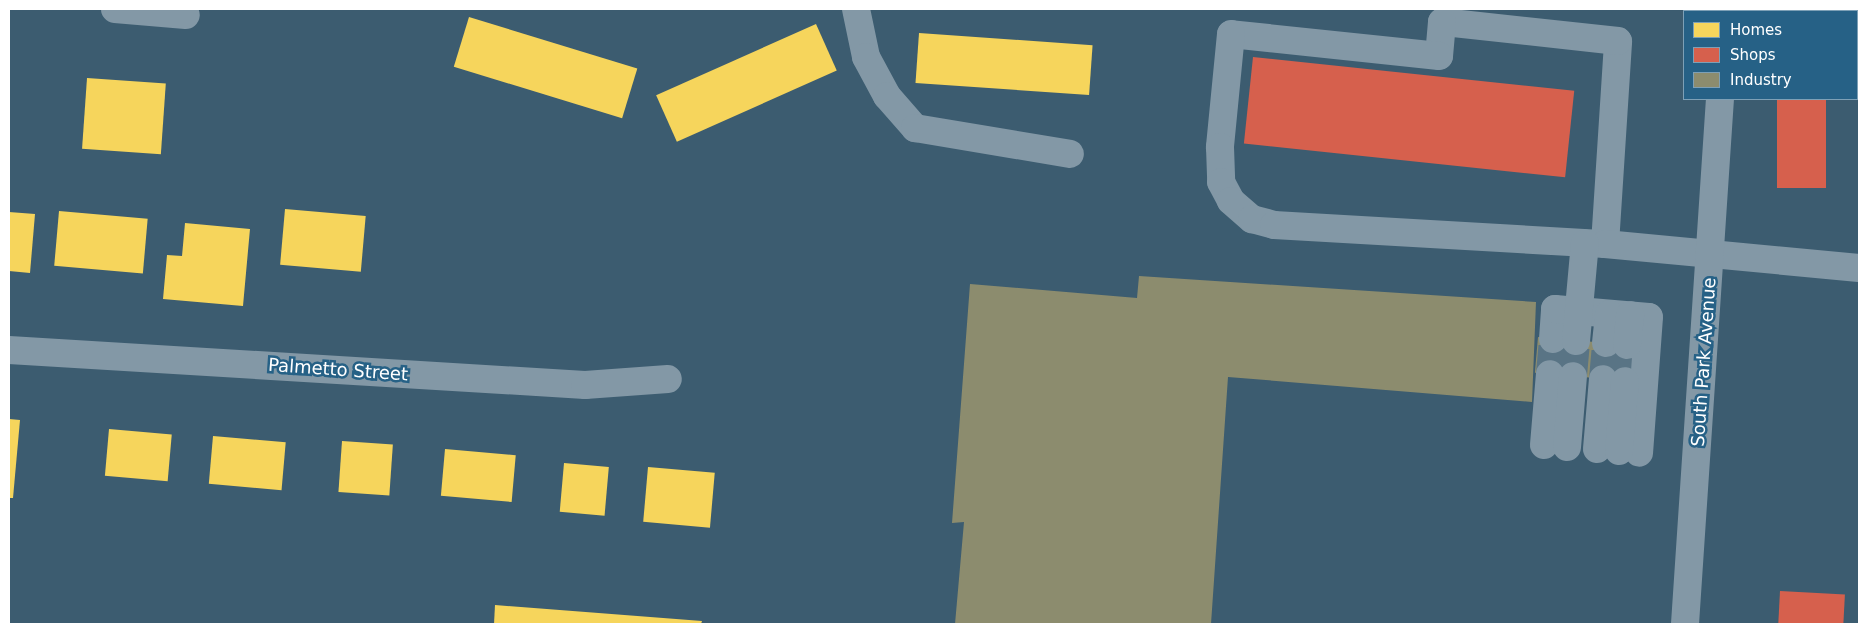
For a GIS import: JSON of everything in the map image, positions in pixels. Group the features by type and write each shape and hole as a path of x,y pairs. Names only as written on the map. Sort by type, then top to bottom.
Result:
{"street":[{"path":"115,9 186,15"},
{"path":"856,9 866,57 887,96 915,128 1070,154"},
{"path":"1565,340 1567,310 1595,244 1618,41 1442,22 1439,56 1231,34 1220,147 1221,182 1231,201 1252,219 1274,225 1595,244 1859,268"},
{"name":"South Park Avenue","path":"1685,624 1720,100"},
{"path":"1567,310 1649,317 1619,451 1614,380"},
{"path":"1617,344 1619,314"},
{"name":"Palmetto Street","path":"9,350 584,385 668,379"},
{"path":"1556,446 1562,375"}],"building: Homes":[{"path":"469,17 637,68 622,118 454,67"},
{"path":"816,24 837,71 677,142 656,95"},
{"path":"919,33 1093,45 1089,95 916,83"},
{"path":"87,78 166,84 161,154 82,149"},
{"path":"285,209 366,216 361,272 280,265"},
{"path":"59,211 148,219 143,274 54,266"},
{"path":"9,212 35,214 30,273 9,271"},
{"path":"185,223 250,229 243,306 163,299 167,255 182,256"},
{"path":"9,419 20,420 13,498 9,498"},
{"path":"109,429 172,434 168,481 105,476"},
{"path":"213,436 286,442 282,490 209,484"},
{"path":"342,441 393,445 389,495 338,492"},
{"path":"445,449 516,455 512,502 441,496"},
{"path":"564,463 609,467 605,516 560,512"},
{"path":"648,467 715,473 710,528 643,522"},
{"path":"495,605 702,621 701,624 494,624"}],"building: Shops":[{"path":"1253,57 1574,91 1565,177 1244,144"},
{"path":"1777,100 1826,100 1826,188 1777,188"},
{"path":"1780,591 1845,594 1843,624 1778,624"}],"building: Industry":[{"path":"1139,276 1536,302 1532,402 1228,377 1211,624 955,624 964,522 952,523 970,284 1137,298"},
{"path":"1538,337 1638,346 1634,382 1535,373"}],"tunnel":[{"path":"1550,374 1553,339"},
{"path":"1573,376 1576,341"},
{"path":"1603,379 1606,343"},
{"path":"1625,381 1627,345"}]}
